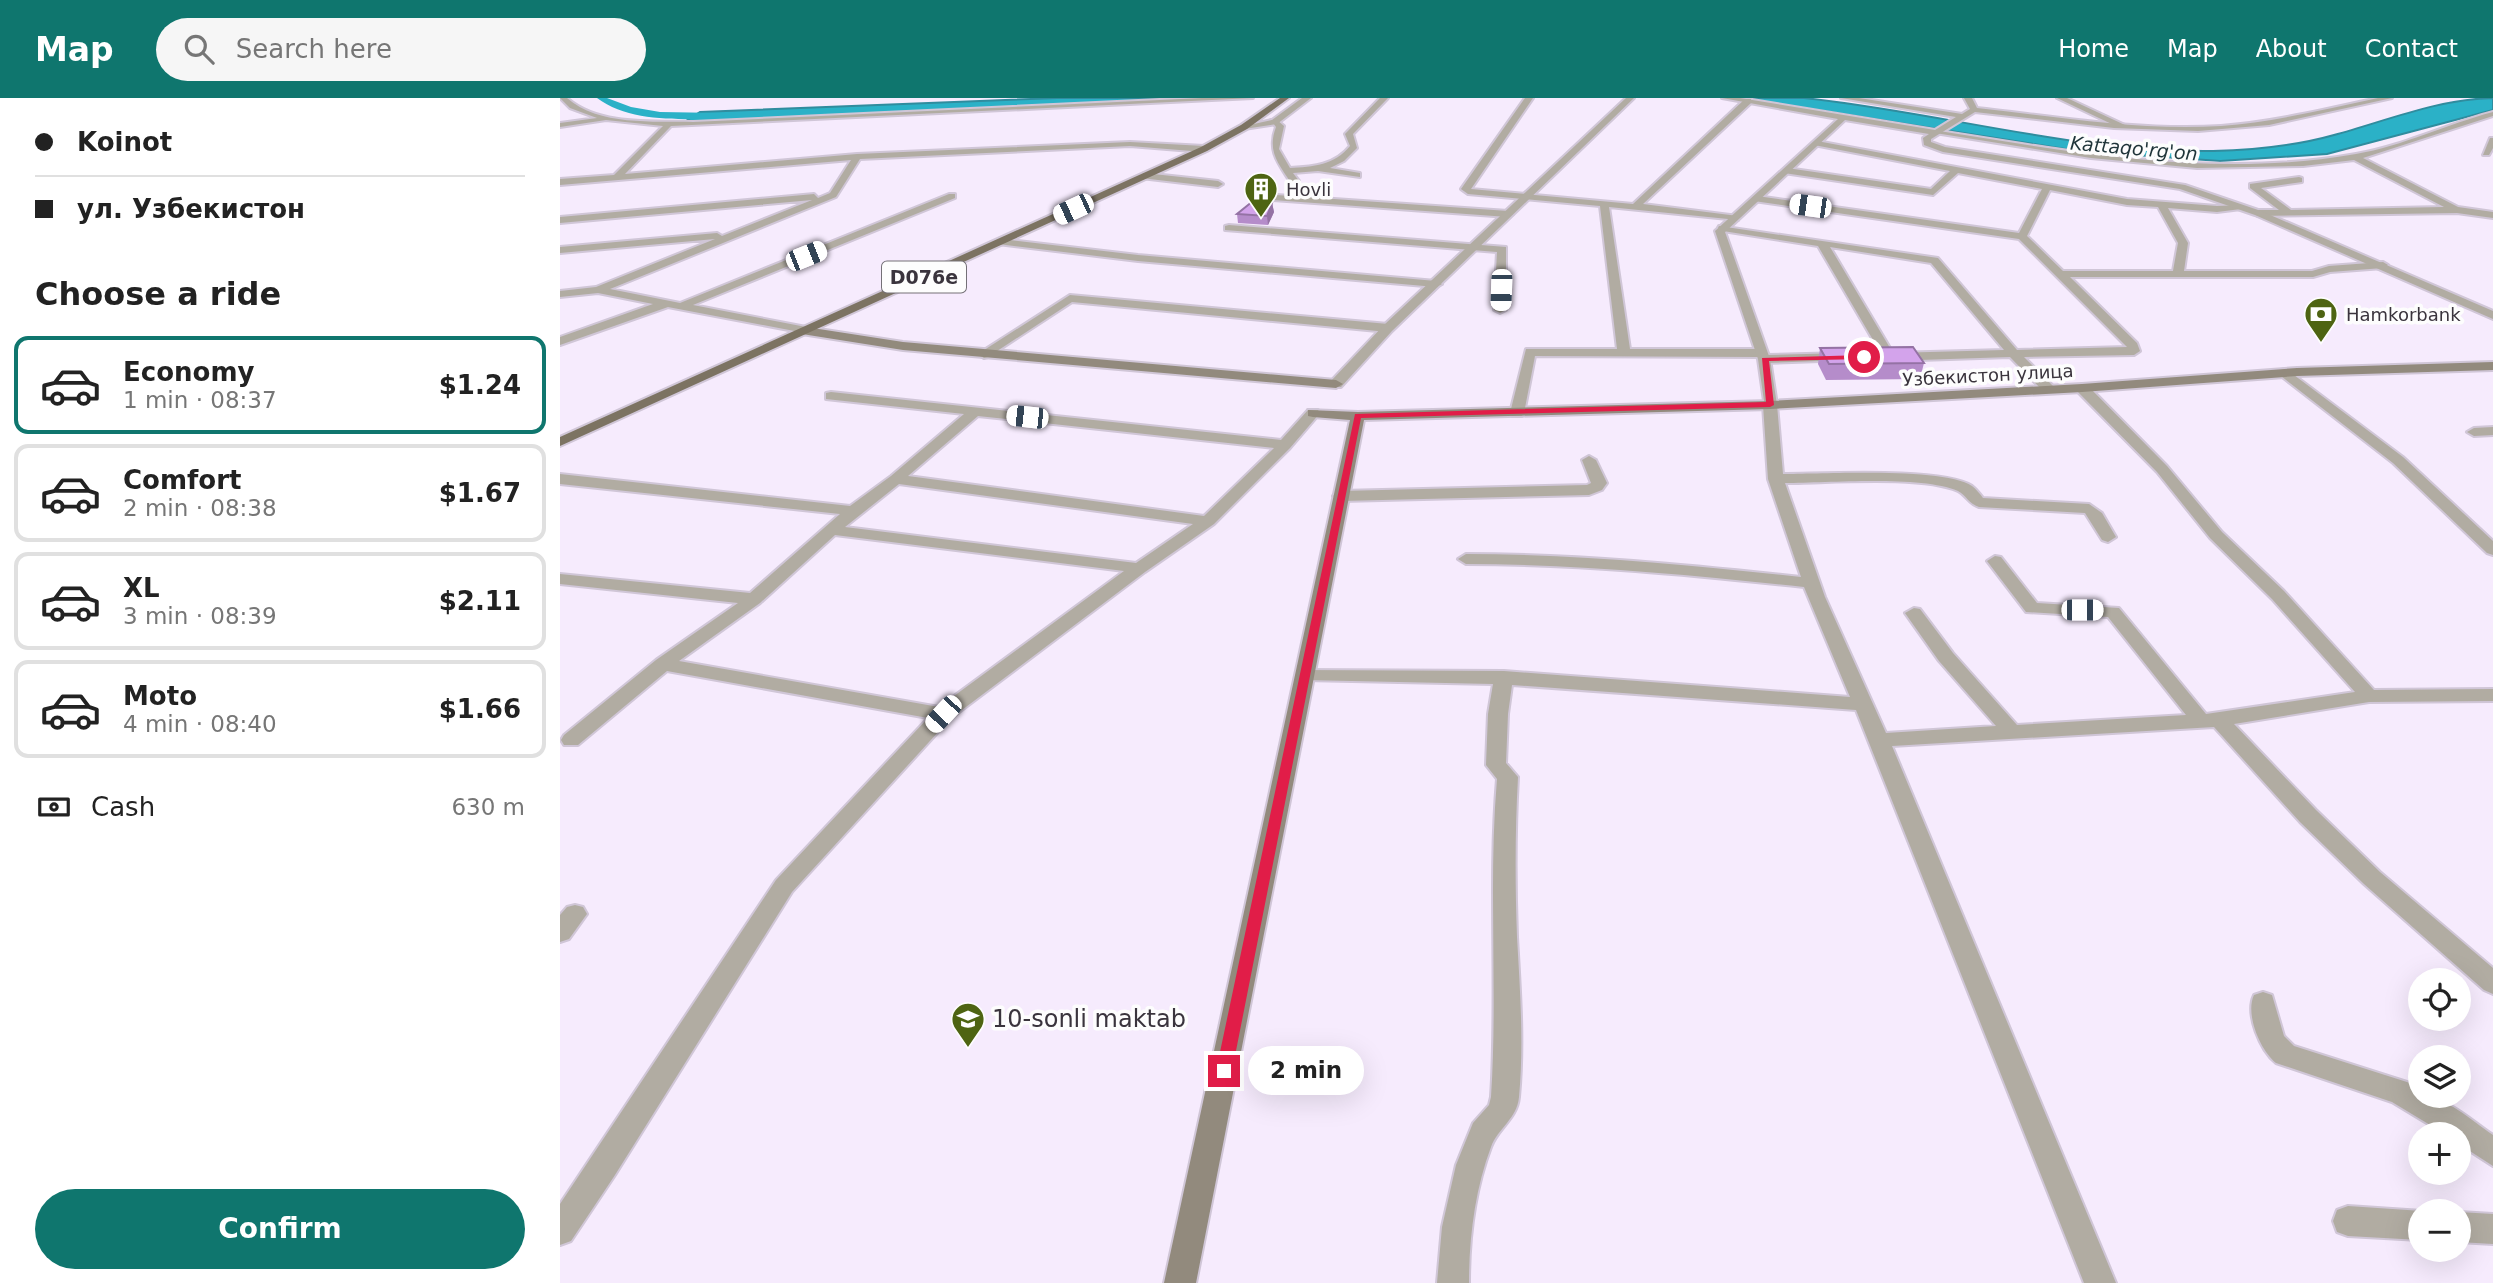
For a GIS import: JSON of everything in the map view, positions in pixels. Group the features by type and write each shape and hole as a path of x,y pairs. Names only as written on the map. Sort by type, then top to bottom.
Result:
{"main road":[{"name":"D076e","path":"560,442 1204,149 1244,127 1283,100"},
{"name":"Узбекистон улица","path":"806,331 864,341 1325,398 1358,416 1770,405 2082,388 2286,373 2493,366"},
{"path":"1180,1283 1358,416"}],"street":[{"path":"563,98 569,105 586,113 669,124 730,124 1249,98"},
{"path":"1244,127 1274,122 1307,98"},
{"path":"1287,171 1320,168 1341,160 1354,146 1349,134 1384,98"},
{"path":"1529,98 1466,189 1735,218"},
{"path":"560,1230 605,1165 784,886 943,714 1139,568 1208,521 1284,445 1388,328 1630,98"},
{"path":"1726,98 2107,159 2200,165 2296,163 2355,157 2459,122 2493,114"},
{"path":"1845,98 1959,118"},
{"path":"1968,98 1974,110"},
{"path":"2061,98 2123,126"},
{"path":"2388,98 2231,127 2175,129 1974,110 1935,132 1927,138 1927,143 1943,149 2182,187 2258,213 2493,315"},
{"path":"1636,206 1748,101"},
{"path":"563,126 586,113"},
{"path":"1844,117 1720,231 1763,356 1776,479 1811,583 1879,740 2099,1283"},
{"path":"563,126 610,118"},
{"path":"1274,122 1280,126 1273,152 1294,181 1276,198 1508,214"},
{"path":"2459,122 2487,128"},
{"path":"617,177 669,124"},
{"path":"2486,153 2493,140"},
{"path":"1817,143 2127,202 2217,209 2238,207"},
{"path":"560,182 857,157 1130,144 1204,149"},
{"path":"560,294 598,290 833,195 857,157"},
{"path":"2355,157 2457,210"},
{"path":"1320,168 1357,175"},
{"path":"1787,171 1933,192 1956,170"},
{"path":"1144,176 1218,184"},
{"path":"2288,212 2253,186 2299,180"},
{"path":"2022,236 2047,188"},
{"path":"560,220 833,195"},
{"path":"684,305 952,196"},
{"path":"1757,198 2022,236 2063,274 2133,346 2134,351 1882,357 1822,243"},
{"path":"1604,203 1624,352"},
{"path":"2161,204 2183,243 2178,274"},
{"path":"2258,213 2371,214 2457,210 2493,215"},
{"path":"1228,228 1502,249 1500,310"},
{"path":"1723,228 1934,260 2014,354 2049,389"},
{"path":"560,250 739,234"},
{"path":"1002,242 1138,258 1436,284"},
{"path":"2063,274 2313,274 2329,269 2383,265"},
{"path":"598,290 806,331"},
{"path":"984,354 1069,299 1388,328"},
{"path":"560,341 670,303"},
{"path":"1517,413 1530,352 1861,357"},
{"path":"2286,373 2398,460 2473,534 2493,550"},
{"path":"2082,388 2162,469 2216,535 2278,595 2369,696"},
{"path":"831,396 1284,445"},
{"path":"571,740 663,664 754,599 853,511 896,479 976,411"},
{"path":"2474,432 2493,431"},
{"path":"1341,496 1589,490 1597,487 1599,483 1589,460"},
{"path":"1776,479 1902,478 1934,481 1965,488 1979,502 2089,509 2108,537"},
{"path":"560,479 853,511"},
{"path":"896,479 1208,521"},
{"path":"831,530 1139,568"},
{"path":"2473,534 2493,535"},
{"path":"1466,559 1537,559 1644,565 1811,583"},
{"path":"1995,561 2032,608 2113,612 2210,721 2372,878 2493,983"},
{"path":"560,579 754,599"},
{"path":"1914,613 1946,657 2012,732"},
{"path":"663,664 943,714"},
{"path":"1305,674 1504,677 1863,704"},
{"path":"1453,1283 1452,1261 1469,1175 1484,1130 1499,1117 1505,1100 1507,1031 1502,839 1508,777 1496,765 1498,714 1504,677"},
{"path":"1879,740 2210,721 2369,696 2493,695"},
{"path":"2263,1003 2272,1041 2285,1055 2400,1092 2447,1119 2493,1152"},
{"path":"2348,1221 2408,1224"},
{"path":"2471,1228 2493,1229"}],"water":[{"path":"1057,98 1201,98 725,122 686,121 700,112"},
{"path":"1740,98 1804,98 2110,146 2213,151 2304,142 2452,102 2493,98 2493,110 2327,154 2220,161 2078,151"}],"building":[{"path":"1253,201 1272,203 1267,216 1237,214"},
{"path":"1913,347 1924,363 1829,364 1820,348"}],"waterway":[{"name":"Kattaqo'rg'on","path":"601,98 614,105 644,112 675,116 721,116"}],"place":[{"name":"Hovli","path":"1261,219"},
{"name":"Hamkorbank","path":"2321,344"},
{"name":"10-sonli maktab","path":"968,1049"}],"route":[{"path":"1224,1071 1358,416 1770,405 1765,359 1864,357"}]}
